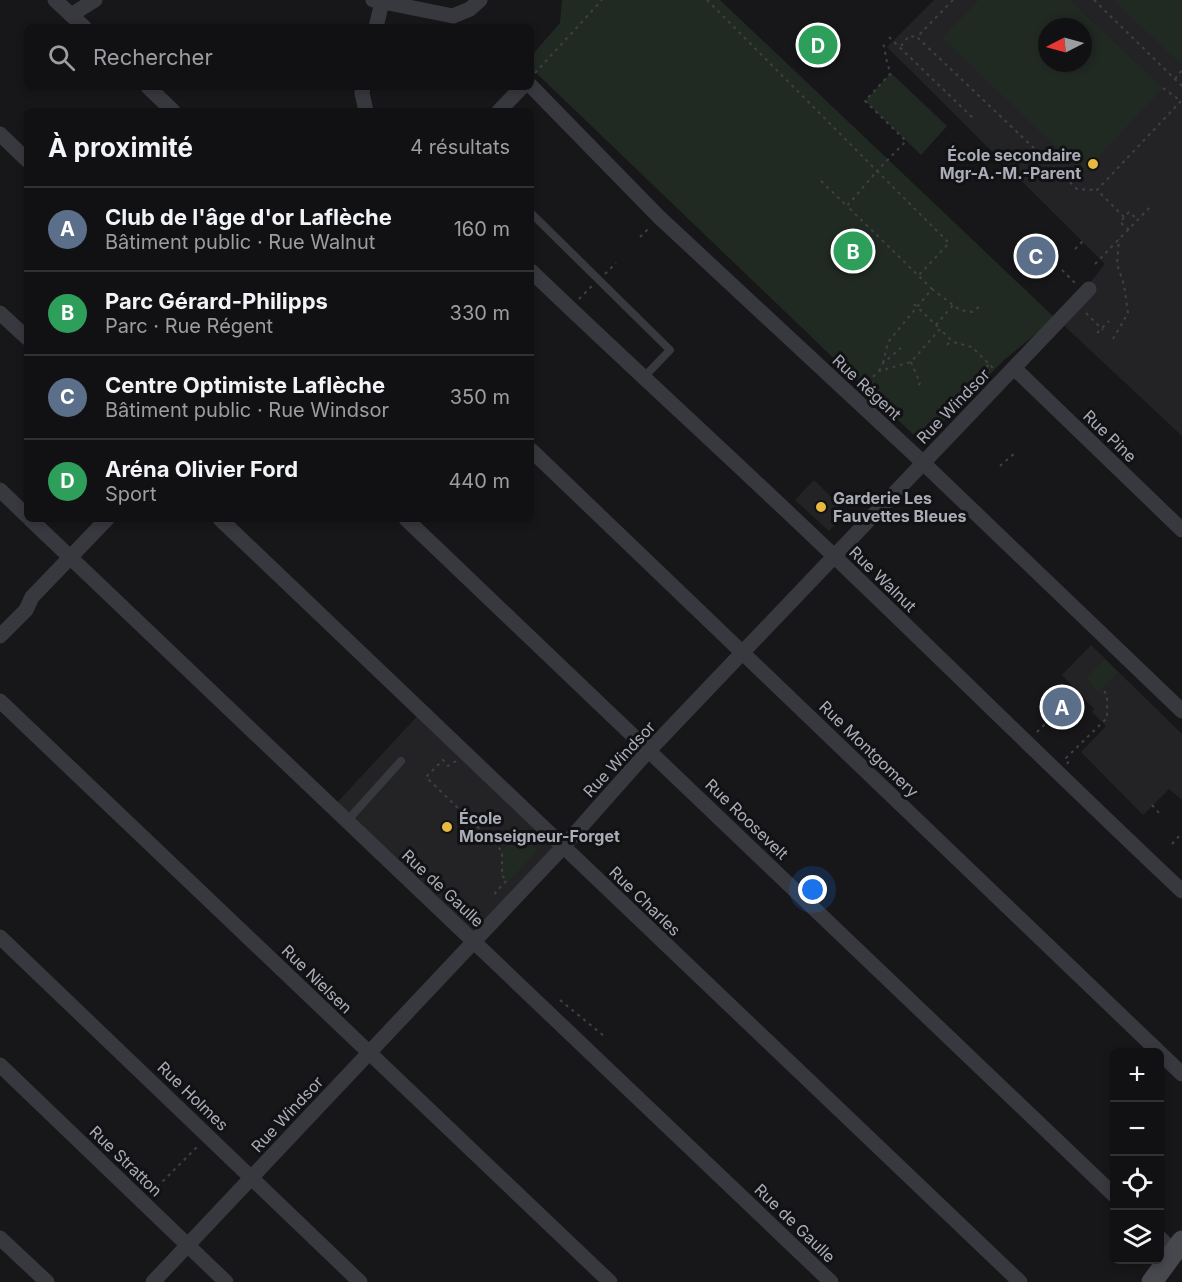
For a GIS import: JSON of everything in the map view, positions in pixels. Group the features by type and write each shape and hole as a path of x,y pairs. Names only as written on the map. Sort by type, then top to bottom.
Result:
{"main road":[{"path":"1152,1282 1172,1244"}],"street":[{"path":"55,0 81,24"},
{"path":"71,15 95,0"},
{"path":"376,24 378,1 453,16 470,9 480,0"},
{"name":"Rue Régent","path":"534,82 659,217 1182,711"},
{"path":"151,90 170,108"},
{"path":"362,90 365,108"},
{"path":"502,108 519,90"},
{"path":"0,134 24,157"},
{"name":"Rue Walnut","path":"534,273 834,556 1056,773 1182,891"},
{"name":"Rue Windsor","path":"153,1282 252,1179 649,751 1076,303 1084,288"},
{"path":"0,313 24,335"},
{"name":"Rue Pine","path":"1014,368 1182,530"},
{"name":"Rue Montgomery","path":"534,453 1182,1074"},
{"path":"0,490 24,513"},
{"name":"Rue de Gaulle","path":"33,522 346,821 567,1028 831,1282"},
{"path":"0,636 26,610 32,597 104,522"},
{"name":"Rue Charles","path":"223,522 1020,1282"},
{"name":"Rue Roosevelt","path":"409,522 1110,1191"},
{"name":"Rue Nielsen","path":"0,701 610,1282"},
{"name":"Rue Holmes","path":"0,937 360,1282"},
{"name":"Rue Stratton","path":"0,1065 226,1282"},
{"path":"0,1238 46,1282"}],"lane":[{"path":"534,216 670,350 643,378"},
{"path":"346,821 401,761"}],"path":[{"path":"534,78 602,0"},
{"path":"708,0 949,243 918,276"},
{"path":"917,37 953,0"},
{"path":"1094,0 1182,86"},
{"path":"900,47 909,36 917,37 1077,189 1097,190 1124,217"},
{"path":"889,37 974,119"},
{"path":"847,206 906,141 865,101 891,73 887,66 888,58 883,43"},
{"path":"1175,79 1182,70"},
{"path":"1097,190 1182,101 1163,88"},
{"path":"821,181 932,289 960,310 972,312 980,306"},
{"path":"1095,264 1152,206"},
{"path":"1129,230 1120,222 1124,217 1129,212 1138,220"},
{"path":"640,237 654,222"},
{"path":"1113,339 1128,313 1124,285 1117,264 1119,239"},
{"path":"1075,249 1084,240"},
{"path":"1062,270 1084,288"},
{"path":"850,397 879,371 888,342 932,289"},
{"path":"1076,303 1102,329"},
{"path":"914,304 951,340 972,348 997,372"},
{"path":"936,325 953,305"},
{"path":"1096,333 1109,321"},
{"path":"879,371 911,362 940,329"},
{"path":"947,345 951,340"},
{"path":"883,363 901,348"},
{"path":"911,362 920,383 916,389"},
{"path":"982,373 989,364"},
{"path":"867,383 878,393"},
{"path":"1000,466 1016,452"},
{"path":"842,518 849,526"},
{"path":"1056,773 1065,762 1067,764 1069,761 1066,758 1107,718 1107,695 1102,688"},
{"path":"1026,743 1052,717"},
{"path":"466,755 448,766 443,760 426,777 502,851 502,876 507,880 495,893 499,896"},
{"path":"1152,805 1160,814"},
{"path":"1172,844 1182,833"},
{"path":"560,1000 604,1036"},
{"path":"142,1202 201,1143"}],"shaded area":[{"path":"562,0 720,0 1055,318 1003,361 922,443 534,71 534,53 560,23"},
{"name":"École secondaire Mgr-A.-M.-Parent","path":"934,0 1182,0 1182,436 1059,321 1105,264 887,47"},
{"path":"979,0 1070,0 1089,18 1038,18 1038,72 1092,72 1092,21 1163,88 1083,173 942,38"},
{"path":"1113,0 1182,0 1182,65"},
{"path":"891,73 947,126 921,155 865,101"},
{"name":"Garderie Les Fauvettes Bleues","path":"814,480 847,513 829,531 795,500"},
{"path":"1091,645 1182,734 1182,800 1169,789 1143,815 1081,752 1106,726 1092,712 1094,709 1062,675"},
{"path":"1105,659 1118,672 1098,692 1086,678"},
{"name":"École Monseigneur-Forget","path":"421,712 563,847 473,941 332,808"},
{"path":"518,831 538,850 508,882 502,876 502,851"}],"place":[{"name":"Aréna Olivier Ford","path":"818,45"},
{"name":"École secondaire Mgr-A.-M.-Parent","path":"1093,164"},
{"name":"Parc Gérard-Philipps","path":"853,251"},
{"name":"Centre Optimiste Laflèche","path":"1036,256"},
{"name":"Garderie Les Fauvettes Bleues","path":"821,507"},
{"name":"Club de l'âge d'or Laflèche","path":"1062,707"},
{"name":"École Monseigneur-Forget","path":"447,827"}]}
